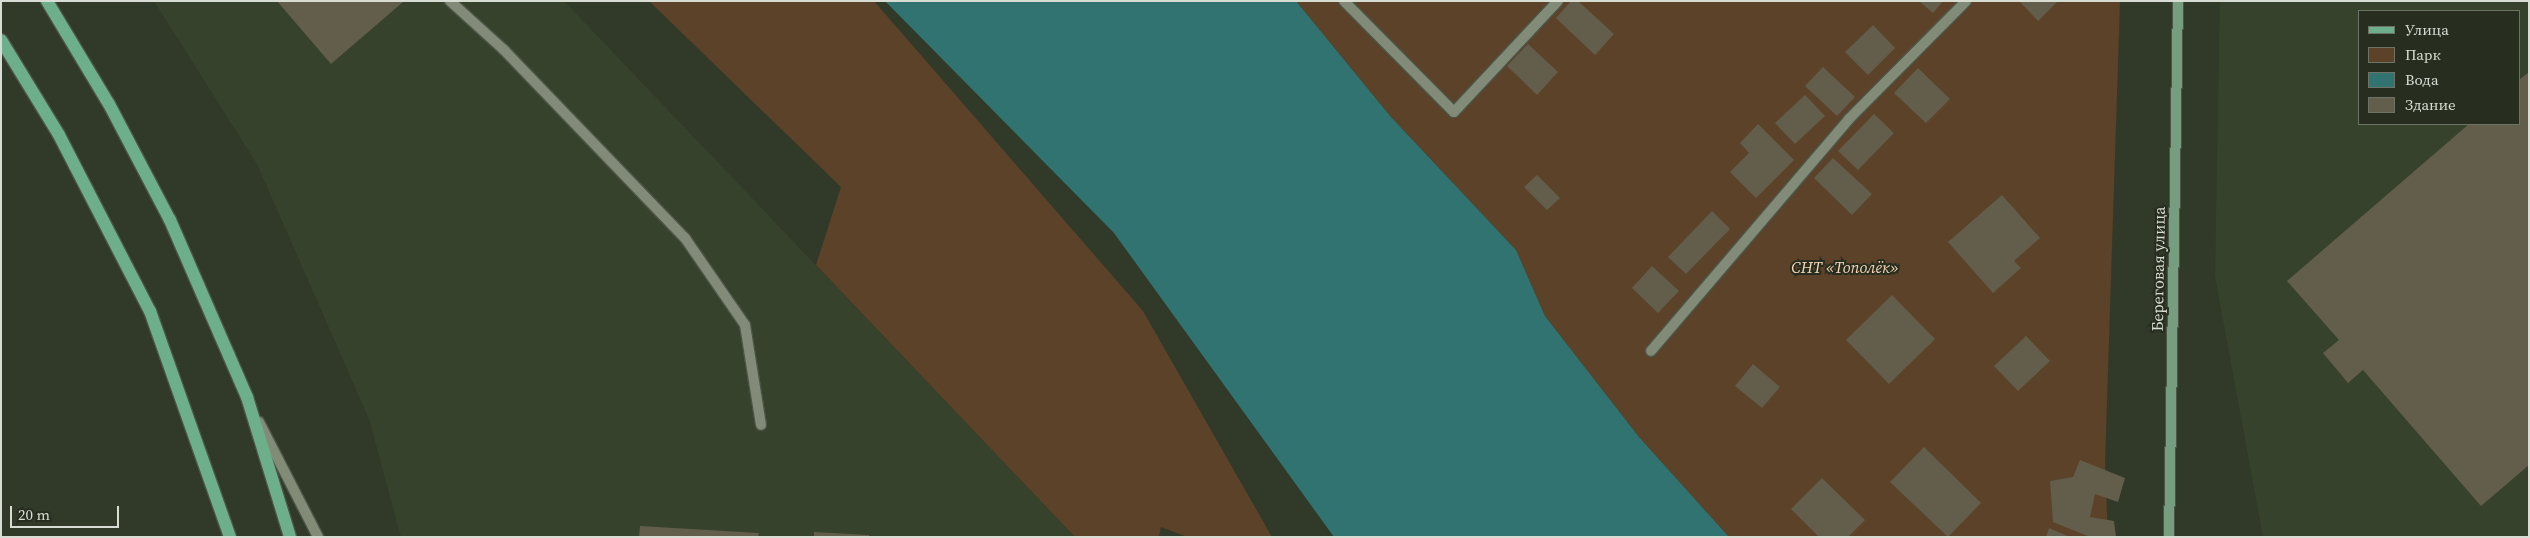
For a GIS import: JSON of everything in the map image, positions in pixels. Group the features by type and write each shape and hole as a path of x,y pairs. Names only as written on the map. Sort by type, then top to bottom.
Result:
{"main road":[{"path":"47,1 109,104 170,220 247,397 290,537"},
{"path":"1,40 59,135 150,311 230,537"}],"street":[{"name":"Береговая улица","path":"2168,537 2178,1"}],"lane":[{"path":"450,1 504,50 685,238 745,325 761,425"},
{"path":"1344,1 1454,112 1558,1"},
{"path":"1651,350 1849,119 1966,1"},
{"path":"247,397 318,537"}],"shaded area":[{"path":"154,1 564,1 1075,537 401,537 369,419 257,164"},
{"path":"2220,1 2529,1 2529,537 2263,537 2215,276"}],"green space":[{"path":"649,1 874,1 1143,311 1272,537 1187,537 1161,527 1159,537 1075,537 816,265 841,187"},
{"name":"СНТ «Тополёк»","path":"1296,1 2120,1 2105,464 2108,537 1729,537 1639,437 1545,316 1516,250 1391,117"}],"water":[{"path":"885,1 1296,1 1391,117 1516,250 1545,316 1639,437 1729,537 1334,537 1114,233"}],"building":[{"path":"277,1 402,1 403,2 331,64"},
{"path":"1571,1 1578,1 1614,34 1595,55 1556,18"},
{"path":"1919,1 1943,1 1933,13"},
{"path":"2019,1 2058,1 2038,21"},
{"path":"1873,25 1895,48 1868,75 1845,52"},
{"path":"1528,44 1558,72 1537,95 1507,66"},
{"path":"1823,67 1855,97 1837,116 1805,86"},
{"path":"1918,68 1950,99 1926,123 1894,93"},
{"path":"2529,72 2529,465 2481,506 2363,370 2348,383 2323,353 2339,340 2287,281 2468,125 2520,125 2520,79"},
{"path":"1805,95 1825,116 1795,144 1775,123"},
{"path":"1874,114 1894,133 1858,170 1838,151"},
{"path":"1758,124 1794,160 1756,198 1730,172 1749,153 1740,143"},
{"path":"1833,158 1872,194 1852,215 1814,178"},
{"path":"1537,175 1560,198 1547,210 1524,187"},
{"path":"2002,195 2040,238 2014,261 2021,268 1993,293 1948,242"},
{"path":"1712,211 1730,229 1686,274 1668,257"},
{"path":"1652,266 1679,291 1658,313 1632,288"},
{"path":"1892,295 1935,339 1889,384 1846,340"},
{"path":"2026,336 2050,361 2018,391 1994,366"},
{"path":"1753,364 1780,387 1762,408 1735,386"},
{"path":"1924,447 1981,503 1948,537 1890,482"},
{"path":"2080,460 2125,478 2118,502 2095,494 2090,517 2114,521 2116,537 2090,537 2053,522 2050,481 2073,477"},
{"path":"1822,478 1865,520 1848,537 1819,537 1791,509"},
{"path":"640,526 759,533 758,537 639,537"},
{"path":"2049,528 2070,537 2046,537"},
{"path":"814,532 869,535 869,537 814,537"}]}
